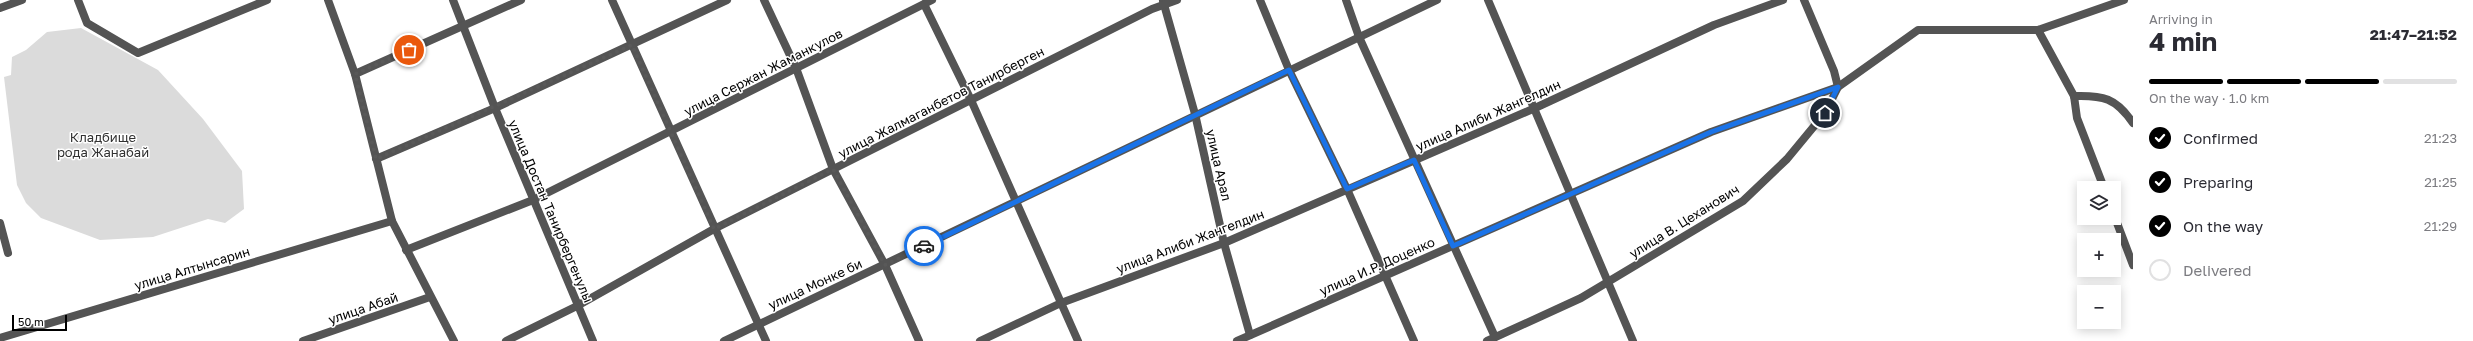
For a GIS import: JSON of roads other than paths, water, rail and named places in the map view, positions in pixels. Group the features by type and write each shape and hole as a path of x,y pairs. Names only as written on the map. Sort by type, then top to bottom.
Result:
{"street":[{"path":"0,8 22,0"},
{"path":"78,0 86,23 138,53 267,0"},
{"path":"328,0 355,74 392,220 430,297 454,341"},
{"name":"улица Достан Танирбергенулы","path":"453,0 495,108 593,341"},
{"path":"355,74 521,0"},
{"path":"612,0 670,132 766,341"},
{"path":"376,159 495,108 726,0"},
{"path":"764,0 796,68 833,169 885,265 919,341"},
{"name":"улица Жалмаганбетов Танирберген","path":"506,341 577,306 714,229 1164,2 1177,0"},
{"path":"1260,0 1289,70 1347,189 1384,276 1414,341"},
{"path":"1346,0 1359,37 1495,337"},
{"name":"улица Монке би","path":"724,341 1016,202 1195,114 1437,0"},
{"path":"1488,0 1572,193 1633,341"},
{"name":"улица Алиби Жангелдин","path":"980,341 1061,303 1224,242 1535,108 1714,25 1783,0"},
{"path":"1804,0 1834,71 1838,87 1918,30 2038,30 2124,0"},
{"path":"928,2 1078,341"},
{"name":"улица Сержан Жаманкулов","path":"406,250 533,200 928,2"},
{"name":"улица Арал","path":"1164,2 1195,114 1224,242 1250,335"},
{"path":"2038,30 2074,96 2077,118 2101,181"},
{"name":"улица И.Р. Доценко","path":"1237,341 1711,132 1838,87"},
{"name":"улица В. Цеханович","path":"1487,341 1581,298 1743,201 1787,159 1820,118 1838,87"},
{"path":"2074,96 2092,95 2110,98 2126,112 2133,123"},
{"name":"улица Алтынсарин","path":"0,338 392,220"},
{"path":"0,223 8,253"},
{"path":"2118,225 2133,265"},
{"name":"улица Абай","path":"304,341 430,297"}],"park label":[{"name":"Кладбище рода Жанабай","path":"103,144"}]}
